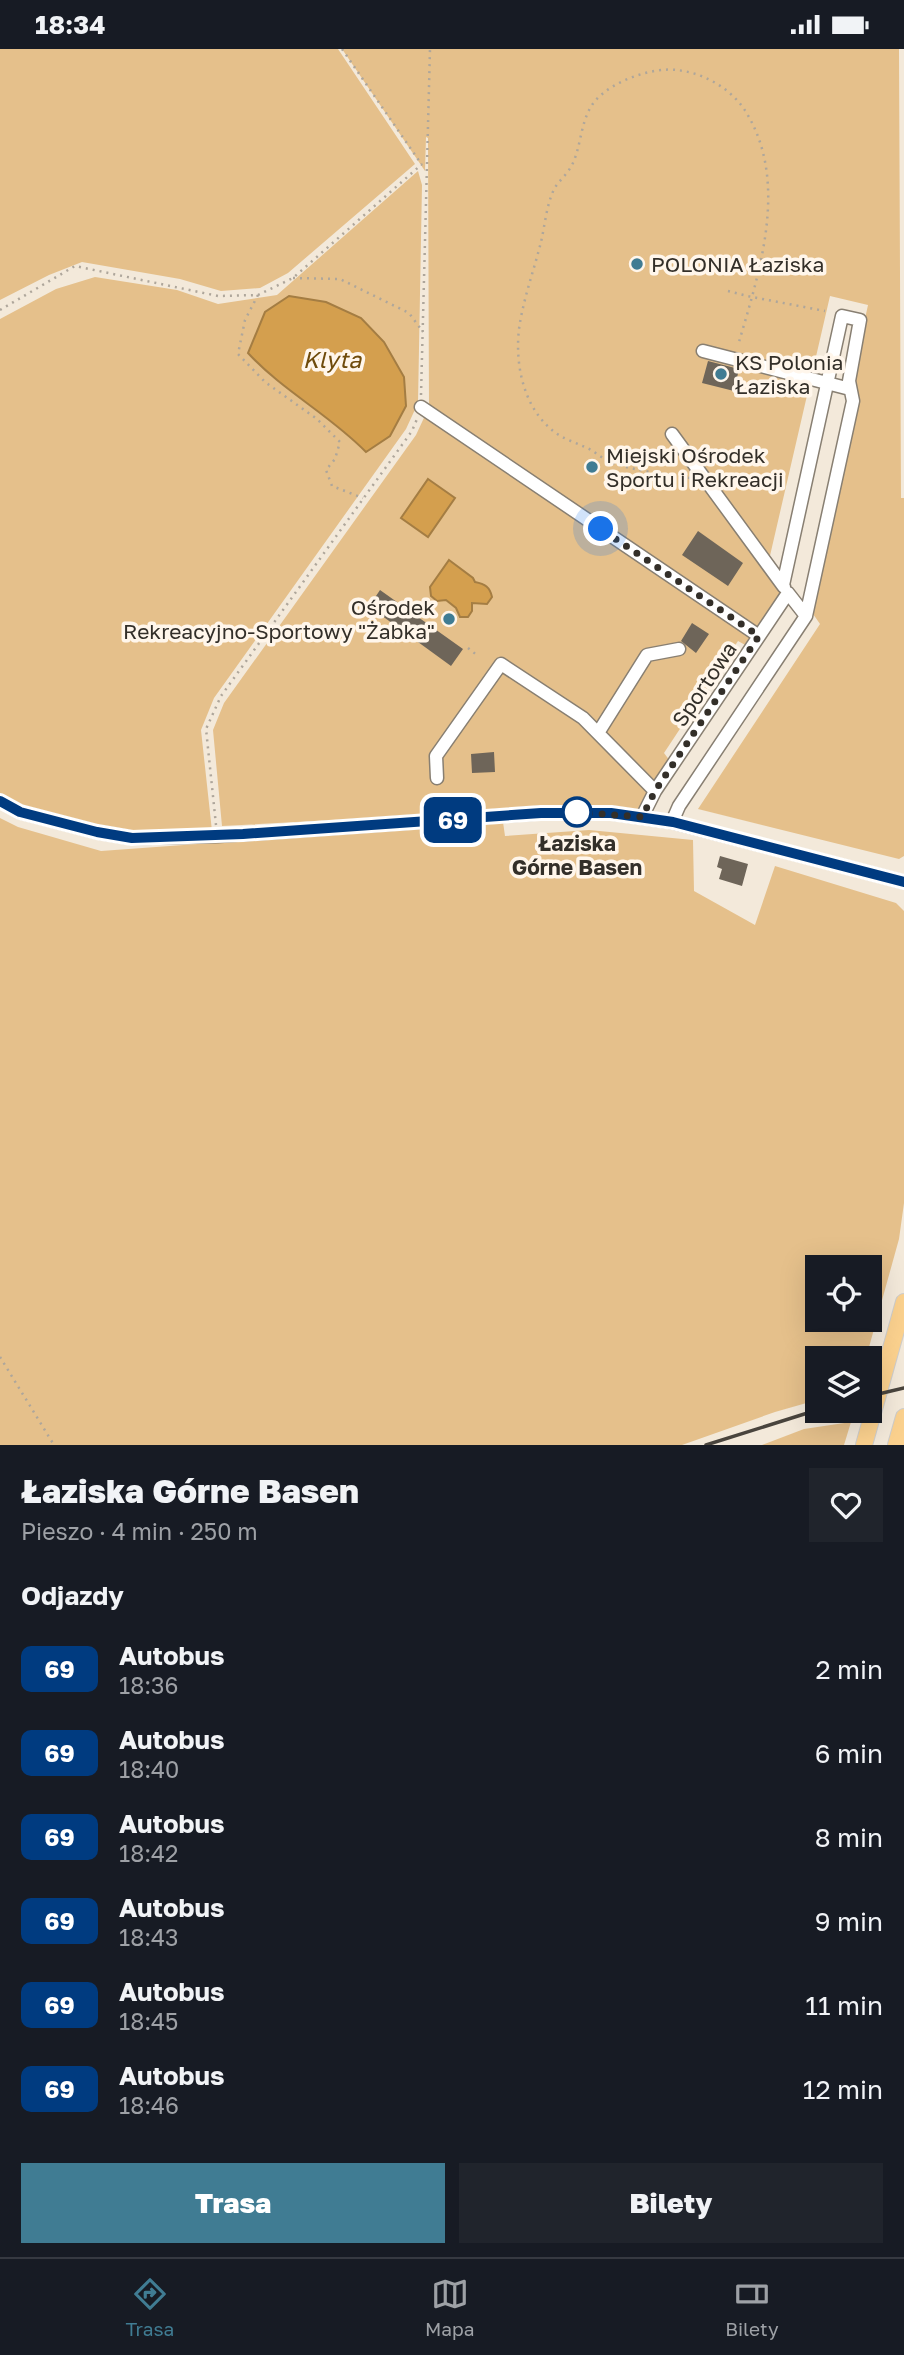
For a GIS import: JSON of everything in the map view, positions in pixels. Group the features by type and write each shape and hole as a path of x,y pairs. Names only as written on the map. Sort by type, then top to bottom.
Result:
{"main road":[{"path":"864,1445 904,1302"},
{"path":"896,1445 904,1417"}],"street":[{"path":"673,822 679,806 806,616 853,401 849,381 860,320 842,316 785,589"},
{"path":"704,351 850,389"},
{"path":"421,407 759,636"},
{"path":"672,434 806,616"},
{"name":"Sportowa","path":"642,817 655,791 759,636 785,589"},
{"path":"598,733 647,655 679,649"},
{"path":"437,778 436,756 501,664 583,718 655,791"},
{"path":"0,801 20,812 132,838 217,836 541,813 611,813 673,822 902,879"}],"path":[{"path":"342,49 425,171"},
{"path":"217,836 206,729 221,697 412,431 421,407 430,49"},
{"path":"706,481 610,462 589,448 552,431 536,413 525,390 519,365 519,327 554,188 572,165 583,124 595,101 611,88 645,72 663,68 687,71 728,90 743,107 763,146 768,173 767,220 752,297 739,342"},
{"path":"0,310 75,266 218,296 258,295 293,278 422,164"},
{"path":"293,278 340,279 409,313 423,332"},
{"path":"728,291 825,311"},
{"path":"258,295 245,320 238,354 265,382 317,419 340,443 335,459 326,470 332,486 364,499"},
{"path":"468,648 478,656"},
{"path":"0,1357 54,1445"}],"shaded area":[{"path":"0,49 338,49 415,164 288,273 260,288 221,291 180,279 82,262 0,300"},
{"name":"Miejski Ośrodek Sportu i Rekreacji","path":"342,49 899,49 901,498 904,498 904,856 899,859 698,809 820,624 811,611 853,374 868,305 830,296 766,573 783,593 747,646 738,641 664,753 670,761 638,809 538,809 222,826 213,730 224,703 416,435 429,407 428,138 426,137 425,171"},
{"path":"418,171 422,185 418,403 406,429 214,698 201,730 212,831 104,836 0,801 0,319 56,289 95,277 177,290 218,304 277,295"},
{"path":"0,818 18,827 101,851 503,822 505,836 589,830 693,840 694,891 755,925 775,866 896,903 904,911 904,1203 899,1239 882,1300 882,1255 805,1255 805,1332 873,1332 869,1346 805,1346 805,1403 682,1445 0,1445"},
{"path":"851,1423 844,1445 762,1445 804,1429"}],"water":[{"name":"Klyta","path":"289,296 326,302 361,318 384,342 404,377 406,406 390,436 366,452 248,353 265,312"},
{"path":"428,479 455,498 428,537 401,518"},
{"path":"449,560 475,582 487,587 492,597 487,604 472,603 472,611 468,617 460,617 456,608 446,600 437,601 431,596 430,587"}],"building":[{"name":"KS Polonia Łaziska","path":"708,361 739,369 734,391 702,383"},
{"path":"698,531 743,563 728,586 682,555"},
{"path":"380,590 463,649 451,666 363,602 372,602"},
{"path":"692,623 709,634 696,653 681,641"},
{"path":"494,752 495,772 472,773 471,754"},
{"path":"720,856 748,864 742,886 719,879 722,869 717,867"}],"railway":[{"path":"882,1393 904,1388"},
{"path":"706,1445 805,1414"}],"bus line":[{"name":"69","path":"0,801 20,812 132,838 217,836 541,813 611,813 673,822 904,882"}],"place":[{"name":"POLONIA Łaziska","path":"637,264"},
{"name":"KS Polonia Łaziska","path":"721,374"},
{"name":"Miejski Ośrodek Sportu i Rekreacji","path":"592,467"},
{"name":"Ośrodek Rekreacyjno-Sportowy \"Żabka\"","path":"449,619"},
{"name":"Łaziska Górne Basen","path":"577,812"}],"route":[{"path":"577,812 642,817 655,791 759,636 601,529"}]}
